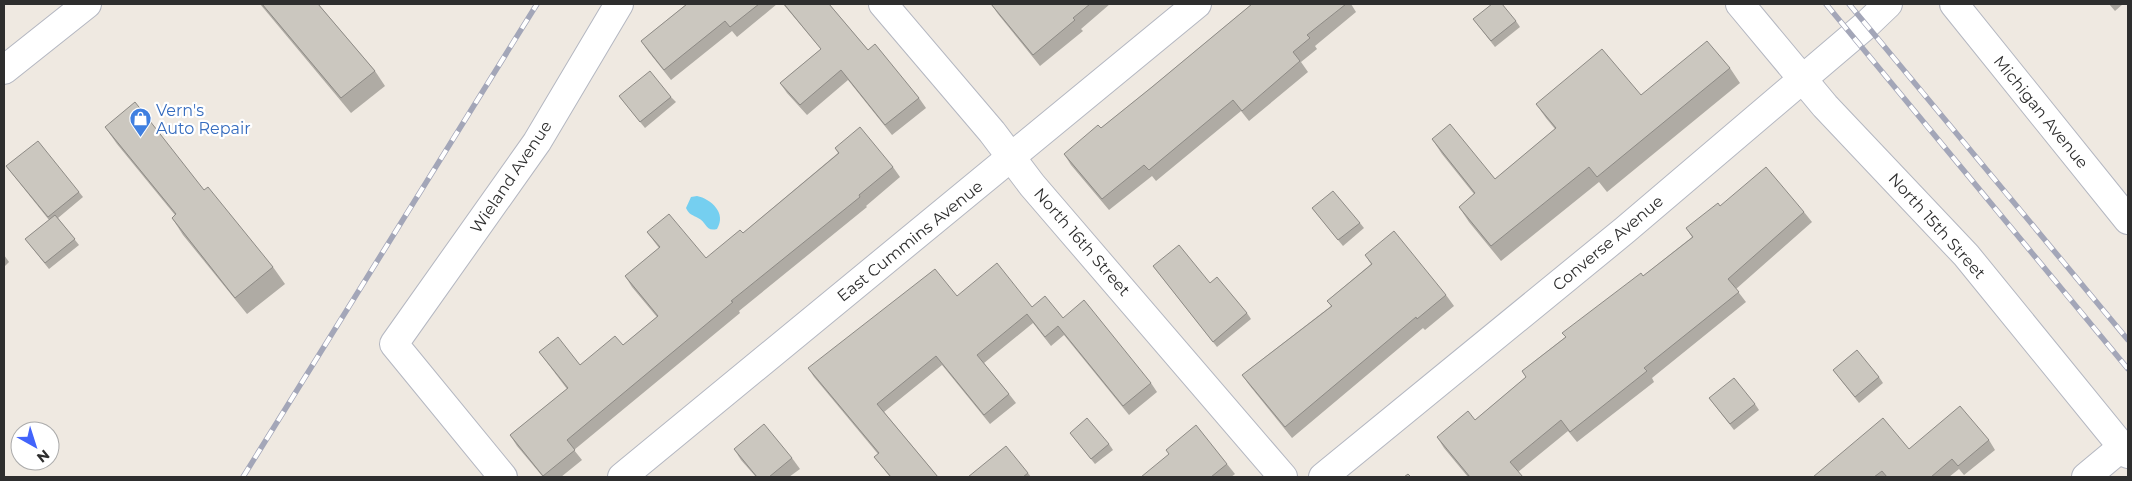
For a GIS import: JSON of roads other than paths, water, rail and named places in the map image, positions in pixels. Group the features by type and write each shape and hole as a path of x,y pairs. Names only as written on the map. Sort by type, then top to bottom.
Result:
{"street":[{"path":"4,70 87,4"},
{"name":"Wieland Avenue","path":"503,477 394,344 537,142 618,4"},
{"name":"North 16th Street","path":"883,4 992,132 1011,158 1283,477"},
{"name":"East Cummins Avenue","path":"622,477 1197,4"},
{"name":"North 15th Street","path":"1740,4 1825,106 1966,255 2125,450"},
{"name":"Converse Avenue","path":"1322,477 1617,236 1866,25 1888,4"},
{"name":"Michigan Avenue","path":"1954,4 2128,220"},
{"path":"2086,477 2125,450"}],"water":[{"path":"697,196 707,200 719,212 720,223 717,229 708,228 701,220 691,215 687,210 686,208 691,197"}],"railway":[{"path":"243,477 537,4"},
{"path":"1826,4 2128,369"},
{"path":"1849,4 2128,340"}],"place":[{"name":"Vern's Auto Repair","path":"140,138"}]}
